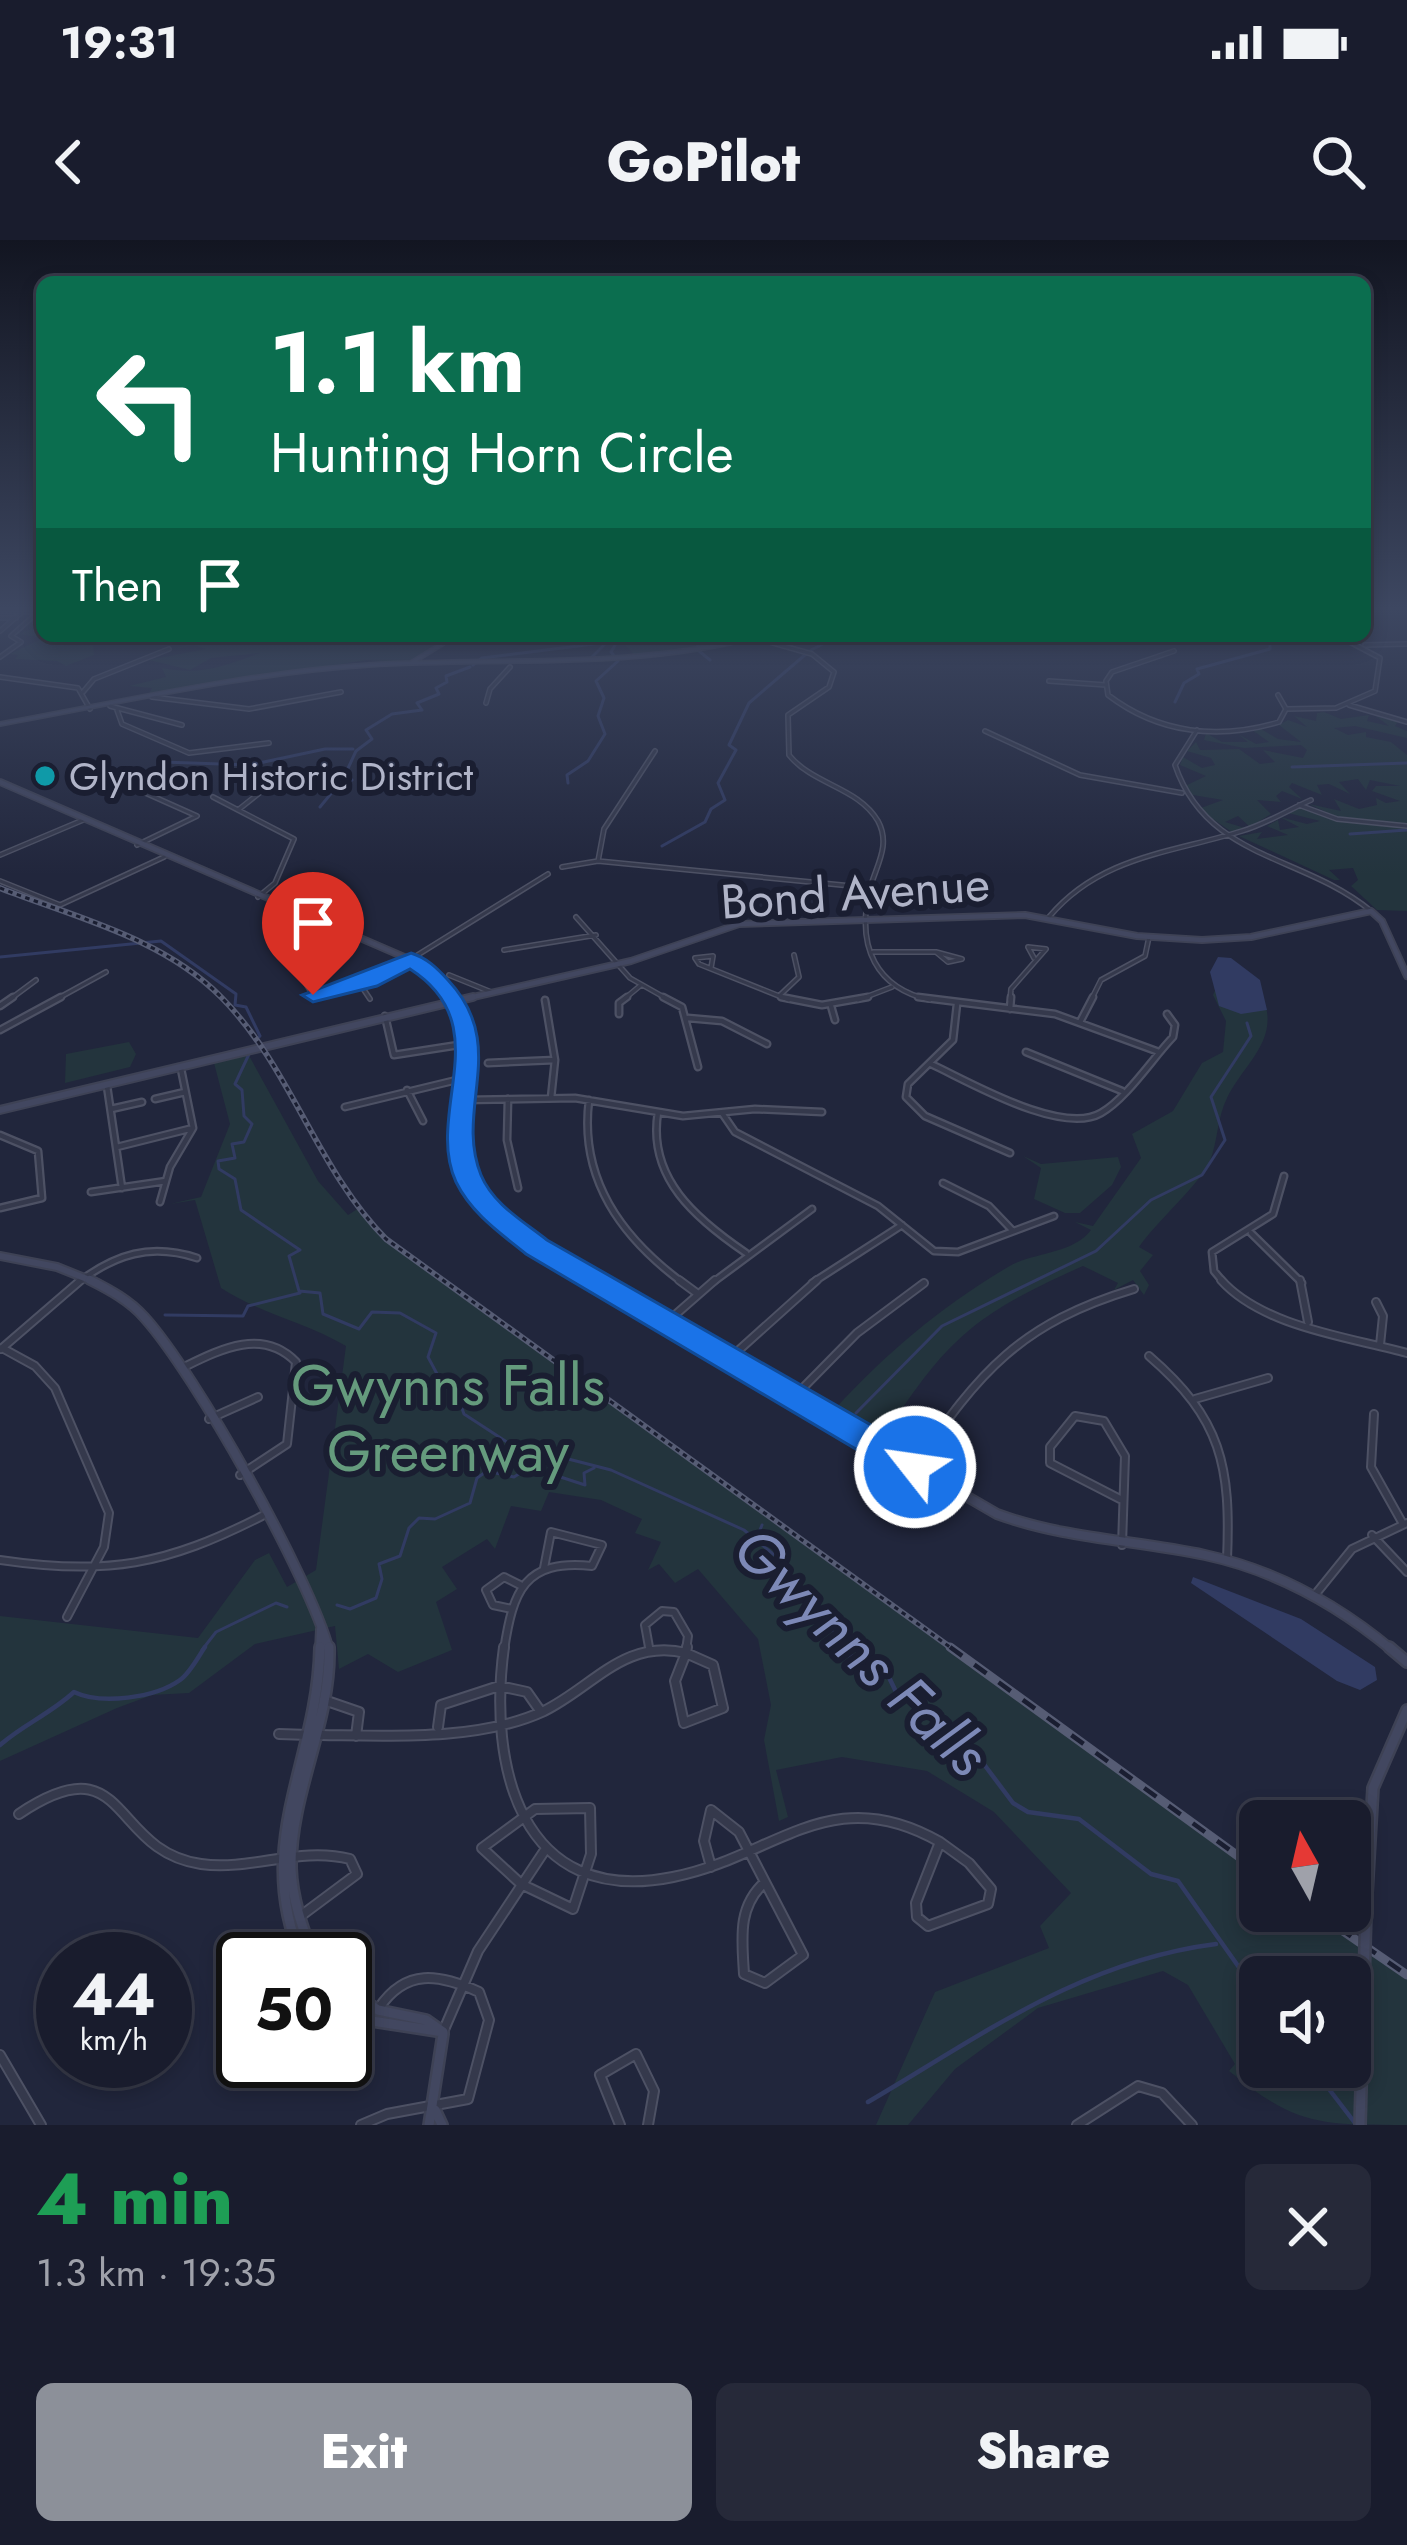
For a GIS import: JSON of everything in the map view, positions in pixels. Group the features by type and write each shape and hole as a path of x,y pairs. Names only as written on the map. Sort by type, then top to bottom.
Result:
{"main road":[{"path":"0,724 143,699"},
{"path":"2,785 411,960 454,1000 468,1043 469,1077 458,1128 461,1160 489,1210 523,1238 1017,1522 1078,1540 1227,1560 1313,1596 1407,1662"},
{"path":"1371,911 1381,919 1407,976"},
{"name":"Bond Avenue","path":"0,1110 619,964 739,924 1048,917 1149,937 1242,938 1371,911"},
{"path":"0,1256 88,1278 150,1322 182,1368 321,1625 320,1701 283,1858 294,1932"},
{"path":"1360,2125 1372,1788 1407,1710"},
{"path":"291,1923 297,1932"},
{"path":"372,2012 375,2015"},
{"path":"372,2014 443,2032 429,2125"},
{"path":"434,2106 442,2125"}],"street":[{"path":"86,699 90,709"},
{"path":"168,699 249,709 303,699"},
{"path":"486,703 487,699"},
{"path":"811,699 788,715 789,755 800,769 856,796 875,815 885,852 872,888 875,970 892,987 957,1004 1081,1022 1159,1052"},
{"path":"1113,699 1138,715 1197,730 1269,726 1283,719 1286,709 1280,699"},
{"path":"1349,705 1359,699"},
{"path":"1286,709 1349,705 1407,722"},
{"path":"110,706 182,725"},
{"path":"117,710 122,724 186,753 242,742 269,743"},
{"path":"1182,793 1176,761 1197,730"},
{"path":"985,731 1026,754 1100,782 1182,793 1227,835 1330,882 1371,911"},
{"path":"598,861 604,829 655,751"},
{"path":"238,810 272,783"},
{"path":"132,787 197,817 137,844"},
{"path":"213,797 294,839 275,883 258,897"},
{"path":"1048,917 1084,884 1117,866 1227,835 1311,800"},
{"path":"1299,805 1330,818 1407,826"},
{"path":"0,855 83,820"},
{"path":"0,880 60,905 164,857"},
{"path":"562,867 598,861 872,888"},
{"path":"345,934 288,958 313,995 360,984 411,960 548,874"},
{"path":"576,917 641,985 675,1001 688,1018 698,1067"},
{"path":"504,950 596,935"},
{"path":"1081,1022 1098,984 1142,958 1149,937"},
{"path":"873,952 936,952"},
{"path":"778,996 799,977 794,955"},
{"path":"1010,1009 1011,989 1034,958"},
{"path":"711,968 778,996 831,1006 892,987"},
{"path":"0,1030 106,972"},
{"path":"449,975 491,992"},
{"path":"0,1006 36,980"},
{"path":"360,984 370,999"},
{"path":"619,1015 619,1003 641,985"},
{"path":"545,1000 555,1060 551,1098"},
{"path":"957,1004 953,1040 908,1084 909,1104 1010,1154"},
{"path":"831,1006 835,1020"},
{"path":"931,1064 1071,1120 1096,1116 1175,1033 1166,1014"},
{"path":"385,1016 394,1055 468,1043"},
{"path":"688,1018 729,1023 767,1044"},
{"path":"1027,1052 1122,1091"},
{"path":"488,1063 555,1060"},
{"path":"160,1202 193,1128 181,1070"},
{"path":"345,1107 469,1077"},
{"path":"107,1086 122,1188"},
{"path":"407,1090 414,1112 423,1121"},
{"path":"155,1099 186,1092"},
{"path":"464,1100 589,1100 658,1112 822,1112"},
{"path":"508,1100 508,1140 518,1188"},
{"path":"589,1100 585,1143 606,1204 651,1260 698,1294"},
{"path":"111,1109 142,1102"},
{"path":"658,1112 656,1147 676,1190 697,1217 746,1253"},
{"path":"722,1113 742,1137 865,1199 927,1248 951,1253 1054,1216"},
{"path":"116,1147 193,1128"},
{"path":"0,1135 38,1151 42,1198 0,1208"},
{"path":"1284,1176 1273,1214 1212,1252 1209,1264 1216,1282 1239,1300 1407,1353"},
{"path":"91,1192 166,1181"},
{"path":"943,1184 989,1206 1013,1231"},
{"path":"667,1322 746,1253 812,1209"},
{"path":"729,1359 805,1288 902,1225"},
{"path":"1249,1232 1302,1279 1310,1296 1308,1322"},
{"path":"67,1617 108,1534 107,1504 55,1388 35,1366 1,1349 121,1254 149,1245 170,1245 197,1258"},
{"path":"794,1397 857,1333 924,1283"},
{"path":"915,1467 973,1382 1006,1346 1064,1312 1134,1289"},
{"path":"1376,1302 1383,1316 1380,1345"},
{"path":"182,1368 222,1350 260,1342 282,1347 296,1362 287,1444 240,1475"},
{"path":"1149,1356 1195,1399 1218,1437 1230,1477 1227,1560"},
{"path":"1195,1399 1268,1378"},
{"path":"209,1419 258,1397"},
{"path":"1313,1596 1333,1564 1372,1535 1405,1524 1371,1466 1374,1414"},
{"path":"1120,1499 1088,1487 1050,1463 1050,1447 1075,1416 1097,1417 1120,1442 1125,1456 1122,1546"},
{"path":"0,1560 136,1570 173,1561 262,1516"},
{"path":"544,1568 551,1532 602,1545 592,1566 544,1568 521,1586 512,1610 499,1686 502,1776 519,1815 547,1847 587,1871 653,1882 711,1867 803,1821 853,1814 891,1819 940,1841 987,1882 993,1901 928,1926 917,1917 916,1904 940,1841"},
{"path":"1372,1535 1407,1572"},
{"path":"512,1610 493,1605 489,1583 504,1577 521,1586"},
{"path":"279,1734 356,1736 497,1724 541,1712 625,1656 649,1647 687,1650 712,1665 722,1708 684,1723 674,1690 687,1650 691,1633 668,1610 645,1625 649,1647"},
{"path":"437,1729 441,1705 499,1686 527,1692 541,1712"},
{"path":"320,1701 340,1701 359,1712 356,1736"},
{"path":"19,1814 50,1792 90,1785 111,1795 165,1854 216,1866 346,1856 357,1874 291,1923"},
{"path":"545,1807 590,1808 587,1871 573,1909 521,1884 482,1848 519,1815 545,1807"},
{"path":"711,1867 704,1841 711,1810 733,1825 749,1847 803,1954 765,1983 744,1974 742,1919 746,1899 766,1882"},
{"path":"443,2032 461,1984 547,1847"},
{"path":"361,2125 468,2099 487,2034 484,1998 440,1974 417,1974 395,1984 375,2015"},
{"path":"620,2125 600,2075 636,2054 654,2091 648,2125"},
{"path":"0,2055 41,2125"},
{"path":"1080,2124 1124,2091 1150,2084 1161,2087 1192,2125"}],"green space":[{"path":"1317,713 1341,719 1369,715 1367,721 1389,726 1377,717 1398,721 1395,726 1407,731 1407,738 1355,726 1334,728 1348,735 1366,732 1366,737 1391,742 1407,755 1407,825 1339,818 1309,804 1341,811 1334,799 1359,809 1377,805 1376,798 1386,803 1400,801 1372,791 1376,786 1400,786 1370,780 1366,790 1358,779 1339,782 1350,794 1329,784 1317,785 1322,795 1292,783 1289,787 1302,799 1282,791 1276,796 1281,802 1257,800 1271,814 1250,827 1238,816 1225,822 1245,828 1232,832 1198,809 1223,800 1187,794 1183,787 1206,776 1180,765 1183,757 1202,768 1215,765 1211,758 1187,751 1196,742 1200,750 1239,749 1260,764 1275,762 1263,750 1303,758 1307,750 1301,745 1244,748 1204,740 1206,733 1222,742 1248,742 1238,734 1256,744 1269,742 1252,730 1261,729 1278,739 1301,742 1279,725 1288,720 1307,727 1294,716 1316,721"},
{"path":"1301,808 1327,818 1407,828 1407,911 1377,910 1351,886 1358,880 1353,868 1329,870 1340,880 1334,880 1239,836 1288,835 1267,826 1278,820 1280,830 1299,827 1280,817 1307,824 1320,821 1288,813"},
{"path":"1220,979 1260,991 1268,1022 1265,1036 1227,1098 1205,1170 1139,1247 1153,1255 1140,1271 1149,1285 1144,1295 1133,1280 1114,1290 1118,1283 1083,1266 1015,1299 966,1332 926,1376 883,1438 835,1409 895,1350 960,1298 1008,1267 1063,1249 1091,1230 1075,1222 1093,1226 1141,1158 1132,1134 1173,1111 1202,1063 1223,1052 1226,1021 1213,995"},
{"path":"129,1042 136,1054 130,1067 65,1083 66,1054"},
{"name":"Gwynns Falls Greenway","path":"247,1052 318,1181 348,1215 359,1208 395,1243 569,1368 566,1372 1239,1857 1239,1932 1344,1932 1407,1976 1407,2125 1309,2118 1251,2088 1371,2088 1371,1956 1239,1956 1239,2079 1229,2071 1235,2064 1188,1985 1163,1971 1038,2008 955,2069 908,2125 876,2125 935,1992 1049,1948 1040,1926 1071,1893 994,1812 927,1771 842,1757 776,1770 788,1817 779,1821 764,1740 771,1705 758,1639 698,1569 675,1583 659,1564 648,1570 661,1542 635,1533 642,1519 601,1500 549,1492 541,1511 511,1506 495,1549 487,1539 442,1567 457,1589 436,1602 452,1650 398,1672 368,1654 339,1669 335,1626 255,1644 189,1693 152,1695 0,1761 0,1616 198,1638 255,1560 269,1553 287,1587 316,1570 346,1346 221,1288 195,1200 170,1204 201,1197 230,1124 214,1063"},
{"path":"1023,1156 1041,1164 1118,1157 1121,1167 1112,1185 1080,1213 1065,1213 1034,1199 1041,1168"}],"water":[{"path":"1218,957 1231,958 1260,980 1267,1010 1241,1014 1219,1006 1210,972"},
{"path":"1193,1577 1301,1619 1375,1667 1377,1680 1360,1690 1337,1681 1191,1583"}],"waterway":[{"path":"320,807 338,785 352,780 344,777 356,751 372,739 366,730 392,714 422,710 417,703 427,699"},
{"path":"568,783 567,775 588,761 605,734 598,716 604,699"},
{"path":"662,846 705,822 711,809 725,800 718,783 736,750 729,745 754,699"},
{"path":"162,762 250,765 325,749 353,749"},
{"path":"1292,767 1407,763"},
{"path":"1350,834 1407,830"},
{"name":"Gwynns Falls","path":"0,957 161,941 236,994 235,1005 246,1007 260,1036 255,1040"},
{"path":"856,1413 942,1326 1096,1251 1151,1200 1202,1175 1225,1140 1211,1097 1251,1036 1247,1023"},
{"name":"Gwynns Falls","path":"250,1052 235,1084 242,1090 244,1116 252,1124 244,1142 232,1144 235,1158 218,1161 219,1169 235,1179 241,1210 300,1250 289,1256 299,1291 320,1293 323,1314 359,1329 372,1312 400,1313 436,1333 428,1357 444,1387 456,1392 464,1414 510,1444 611,1470 744,1530 756,1540"},
{"path":"165,1315 243,1316 248,1306 300,1293"},
{"path":"337,1605 350,1609 376,1598 382,1579 379,1564 400,1556 409,1528 419,1518 435,1519 470,1503 477,1478 487,1471 514,1477 530,1467 585,1485 584,1473 594,1468"},
{"path":"756,1540 762,1525"},
{"name":"Gwynns Falls","path":"756,1540 784,1563 798,1592 810,1599 846,1650"},
{"path":"202,1650 216,1632 276,1603 287,1607"},
{"path":"0,1745 74,1692 113,1699 169,1686 187,1673 205,1647"},
{"name":"Gwynns Falls","path":"846,1650 850,1656 883,1665 899,1698 912,1701 983,1763 1013,1803 1028,1812 1079,1819 1151,1874 1178,1881 1239,1967"},
{"path":"868,2102 993,2027 1077,1984 1121,1966 1216,1944"},
{"name":"Gwynns Falls","path":"1328,2088 1355,2123"}],"railway":[{"path":"0,888 145,944 198,977 221,997 266,1054 341,1181 386,1239 954,1650"},
{"path":"950,1647 1239,1857"},
{"path":"1345,1932 1407,1975"}],"place":[{"name":"Glyndon Historic District","path":"45,776"}],"route":[{"path":"313,995 369,981 411,960 427,970 454,1000 468,1043 470,1067 458,1140 470,1182 489,1210 536,1247 915,1467"}]}
